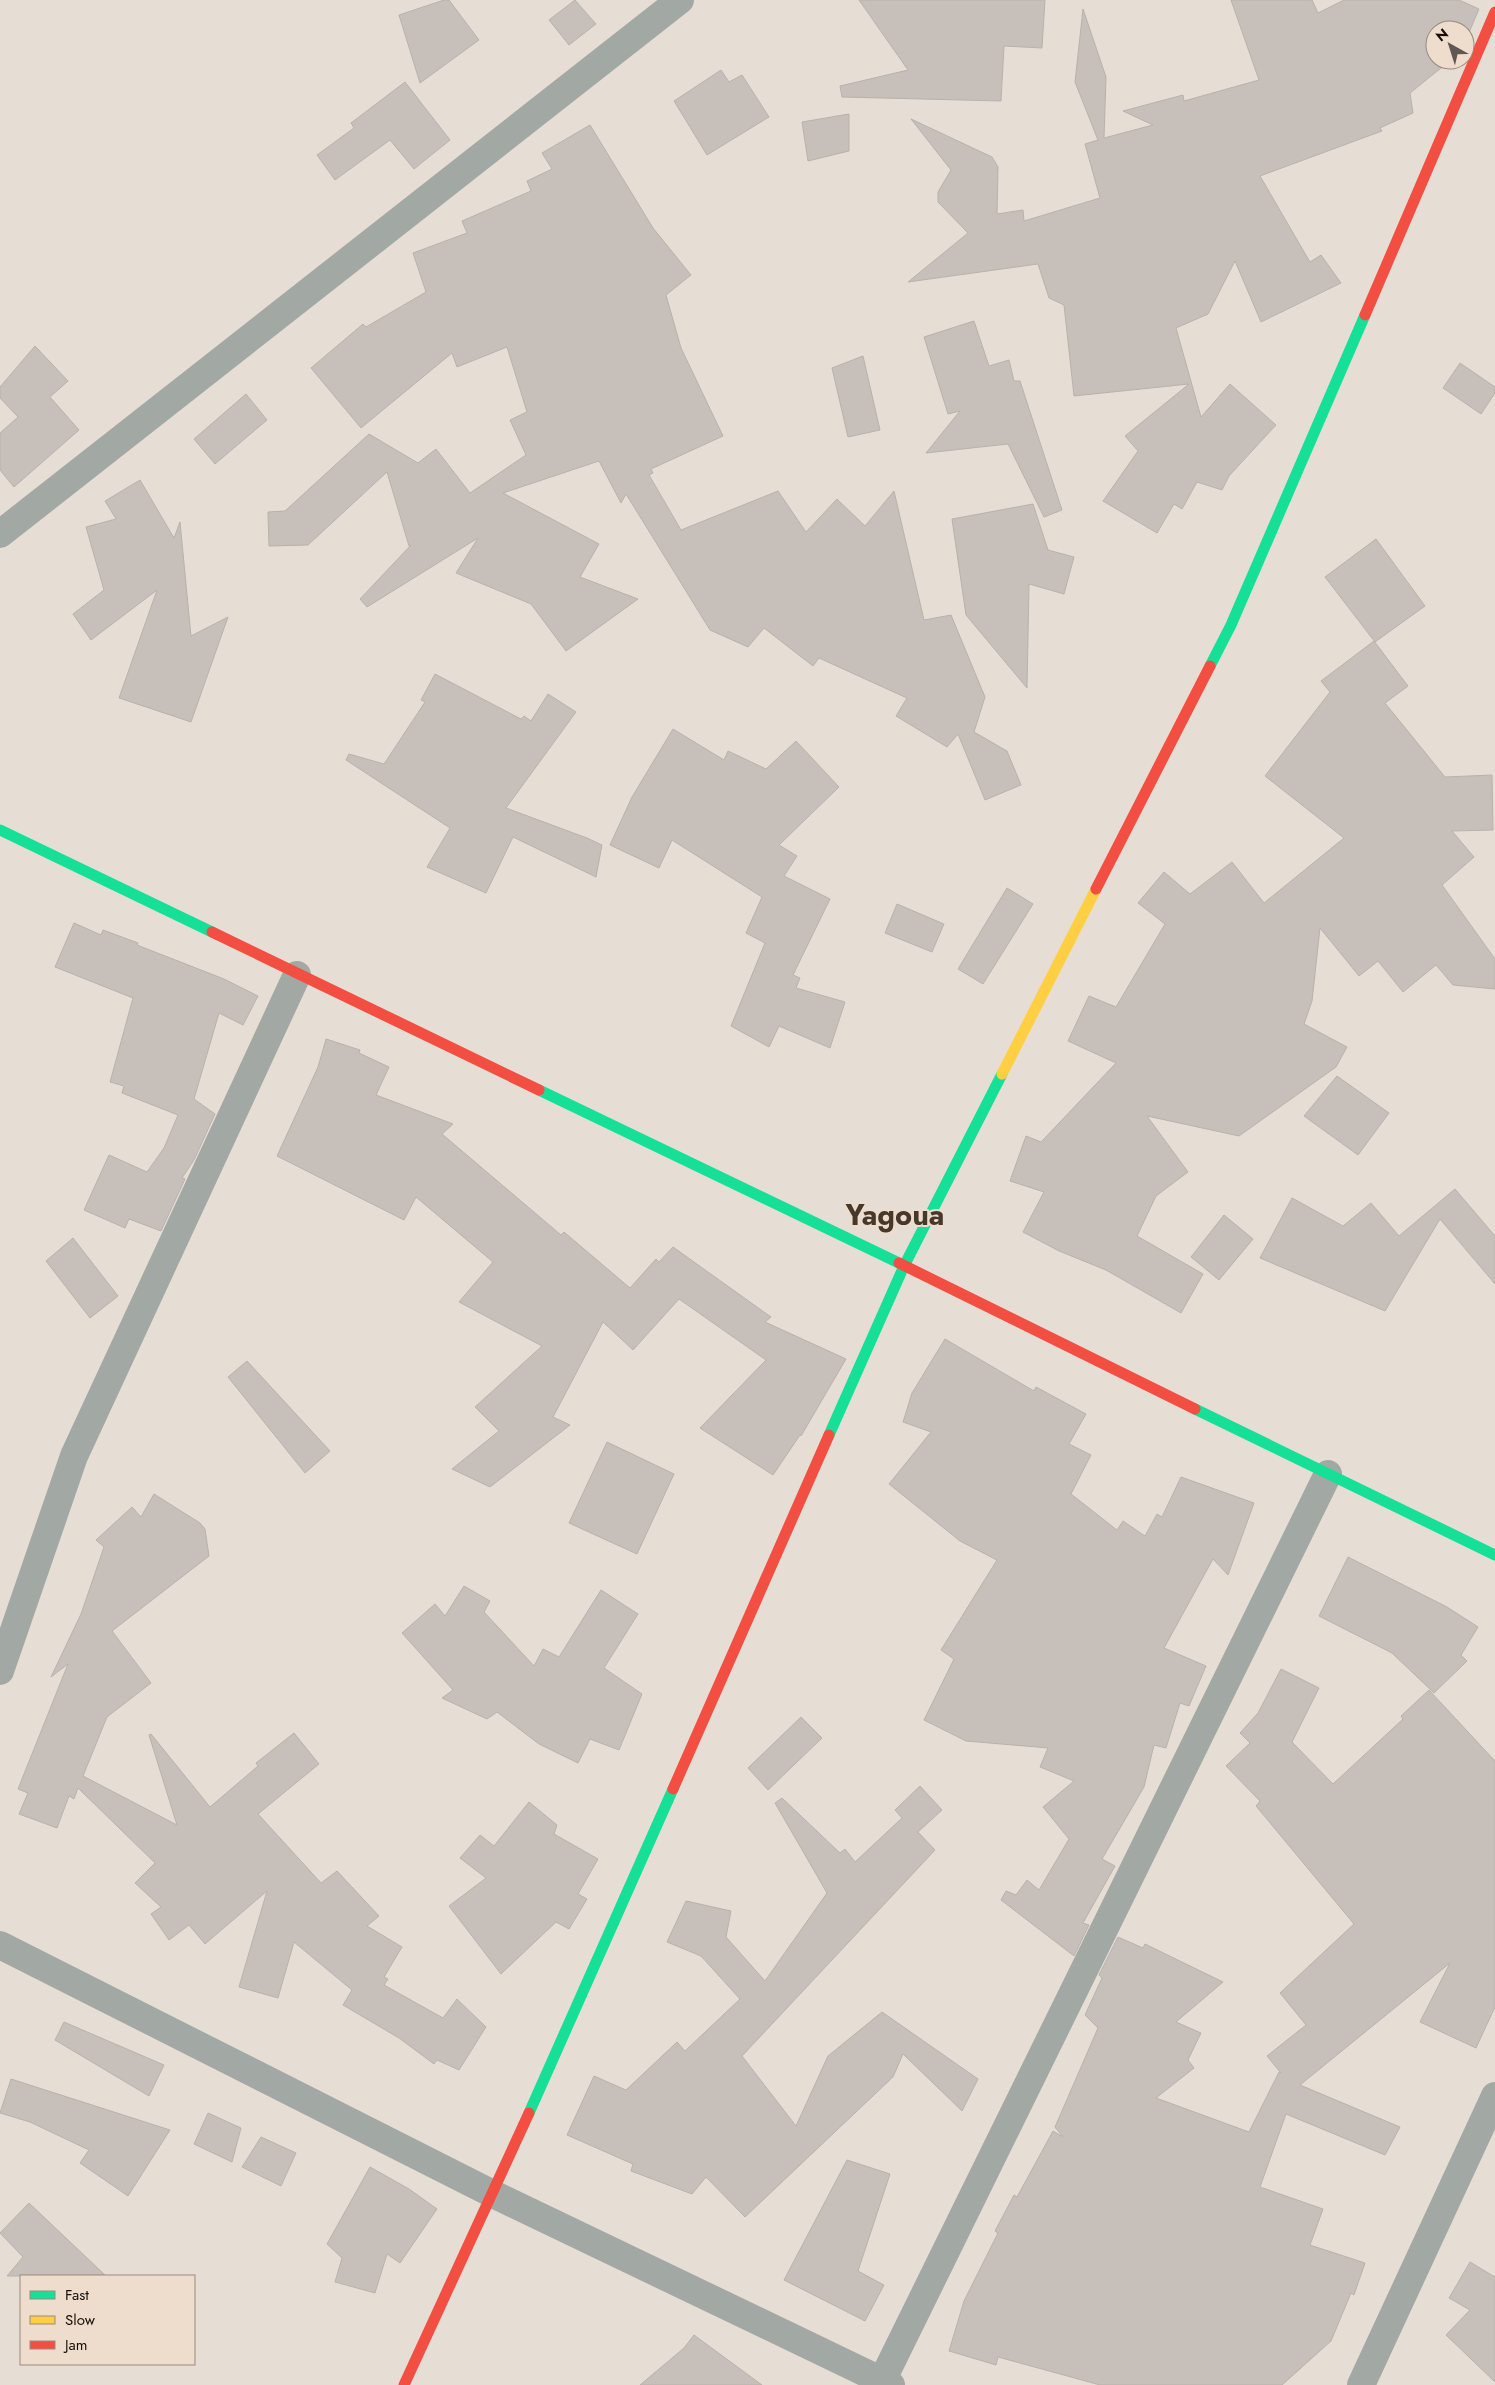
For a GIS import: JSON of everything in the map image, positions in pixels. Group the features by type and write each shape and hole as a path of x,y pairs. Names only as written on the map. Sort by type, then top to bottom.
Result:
{"street":[{"path":"0,534 680,0"},
{"path":"404,2385 492,2194 904,1266 1231,625 1495,12"},
{"path":"0,830 297,975 904,1266 1495,1555"},
{"path":"0,1671 74,1456 297,975"},
{"path":"0,1945 492,2194 885,2384 1328,1474"},
{"path":"1361,2385 1495,2096"}],"building":[{"path":"449,0 479,40 420,83 399,15"},
{"path":"575,0 596,24 569,45 549,20"},
{"path":"859,0 1045,0 1042,48 1004,46 1001,101 842,97 840,86 908,70"},
{"path":"1231,0 1312,0 1318,13 1344,0 1459,0 1479,9 1474,20 1425,20 1425,70 1439,70 1410,93 1413,113 1380,128 1382,131 1260,176 1310,262 1321,255 1341,283 1261,322 1235,261 1208,314 1176,328 1201,417 1230,384 1276,425 1229,476 1222,490 1197,482 1182,509 1174,504 1157,533 1103,501 1138,451 1125,436 1189,384 1074,396 1064,305 1049,298 1038,264 908,282 968,233 938,202 938,192 951,170 911,119 992,157 998,167 997,214 1023,210 1024,221 1100,198 1085,144 1098,140 1075,82 1083,9 1106,77 1104,138 1153,125 1123,111 1183,95 1184,101 1259,80"},
{"path":"721,70 729,82 742,75 769,117 707,155 674,101"},
{"path":"405,82 450,140 414,169 390,140 335,180 317,155 354,128 351,123"},
{"path":"849,114 849,151 808,161 802,122"},
{"path":"590,125 653,228 691,275 666,295 681,348 723,436 651,469 653,473 649,475 681,530 778,491 806,532 837,499 865,526 894,491 924,620 951,615 985,697 974,732 1007,751 1021,785 985,800 958,734 947,747 896,716 907,698 819,658 813,666 764,628 748,647 710,630 626,494 621,503 599,461 503,493 599,544 580,577 638,599 566,651 531,604 456,573 478,538 367,607 360,599 411,545 409,546 387,472 308,545 269,546 268,512 285,511 369,434 418,463 436,449 470,493 526,455 510,420 527,412 507,347 457,367 452,353 361,428 311,368 363,324 366,327 426,292 413,253 467,233 462,221 531,191 527,181 552,169 542,153"},
{"path":"974,321 989,366 1009,360 1014,381 1020,381 1062,510 1044,517 1008,444 926,453 960,411 948,414 924,337"},
{"path":"35,346 68,381 50,397 79,430 14,487 0,470 0,433 18,417 0,398 0,387"},
{"path":"863,356 880,430 848,437 832,368"},
{"path":"1460,363 1495,387 1495,393 1481,414 1443,388"},
{"path":"246,394 267,420 215,464 194,439"},
{"path":"140,480 174,538 180,522 191,636 228,617 191,722 119,698 157,590 91,640 73,614 104,590 86,527 116,519 105,501"},
{"path":"1033,504 1048,550 1074,557 1064,594 1029,584 1027,688 966,615 952,519"},
{"path":"1376,539 1425,606 1375,642 1325,577"},
{"path":"1374,641 1408,686 1385,703 1445,777 1492,775 1493,830 1452,831 1474,857 1442,885 1495,959 1495,989 1453,985 1436,965 1403,992 1378,961 1359,976 1320,928 1312,1001 1304,1024 1347,1047 1336,1067 1239,1136 1147,1116 1188,1172 1156,1196 1137,1236 1203,1274 1181,1313 1106,1270 1059,1251 1023,1232 1044,1192 1010,1181 1026,1136 1041,1142 1116,1063 1068,1041 1089,996 1116,1007 1165,924 1138,903 1164,872 1190,894 1232,862 1264,903 1344,838 1265,776 1330,692 1321,681"},
{"path":"435,674 521,719 524,716 531,721 548,694 576,712 506,808 602,845 596,877 513,837 486,893 427,867 450,828 346,760 349,754 384,764 425,702 421,700"},
{"path":"673,729 724,760 728,751 766,769 796,741 839,787 779,845 797,856 784,876 830,899 793,975 800,978 796,988 845,1002 830,1048 779,1026 769,1047 731,1026 765,943 746,933 762,897 672,840 659,868 610,845 632,797"},
{"path":"1007,888 1033,904 983,984 958,969"},
{"path":"897,904 944,924 932,952 885,933"},
{"path":"74,923 101,935 103,930 138,943 137,945 224,979 258,996 243,1025 219,1013 194,1099 215,1114 194,1160 182,1178 185,1179 161,1231 129,1219 125,1228 84,1210 109,1155 147,1172 164,1148 178,1115 122,1093 124,1086 110,1082 133,998 55,967"},
{"path":"326,1039 360,1050 359,1053 389,1067 376,1095 453,1124 442,1134 561,1235 564,1232 630,1288 656,1259 659,1262 673,1247 771,1317 765,1322 846,1359 801,1436 773,1475 700,1428 766,1360 679,1299 633,1350 603,1322 553,1417 570,1425 490,1487 452,1469 499,1431 475,1407 542,1346 459,1302 493,1262 416,1197 404,1220 277,1156 318,1067"},
{"path":"1337,1076 1389,1113 1358,1155 1304,1116"},
{"path":"1455,1189 1495,1236 1495,1284 1440,1219 1385,1311 1260,1258 1292,1198 1343,1226 1371,1203 1399,1236"},
{"path":"1224,1215 1253,1239 1219,1280 1191,1257"},
{"path":"73,1238 118,1296 90,1318 46,1261"},
{"path":"945,1339 1034,1391 1036,1387 1086,1414 1069,1444 1091,1455 1071,1494 1117,1530 1123,1521 1145,1536 1157,1514 1162,1517 1181,1477 1254,1503 1228,1575 1213,1559 1164,1648 1206,1666 1189,1706 1180,1703 1166,1748 1154,1745 1144,1787 1102,1859 1115,1866 1083,1923 1089,1925 1074,1956 1001,1900 1006,1891 1016,1895 1027,1880 1039,1890 1069,1839 1043,1807 1074,1781 1040,1767 1048,1748 966,1741 924,1720 954,1659 941,1650 997,1560 960,1541 889,1484 931,1432 903,1422 912,1393"},
{"path":"247,1361 330,1451 305,1473 228,1377"},
{"path":"607,1442 674,1474 637,1554 569,1523"},
{"path":"154,1494 200,1523 205,1529 209,1556 112,1631 151,1683 107,1717 83,1776 177,1825 149,1735 151,1734 210,1807 258,1766 256,1763 294,1733 319,1764 258,1814 321,1883 337,1871 379,1916 367,1926 402,1947 384,1977 388,1979 384,1985 443,2018 457,1999 486,2027 459,2070 437,2060 434,2064 399,2038 343,2005 352,1990 294,1942 278,1998 239,1987 267,1891 205,1944 189,1925 169,1940 151,1914 161,1907 135,1883 155,1863 78,1788 74,1799 69,1796 57,1828 19,1814 28,1793 18,1789 68,1664 51,1677 81,1614 104,1547 96,1540 132,1507 141,1517"},
{"path":"1348,1557 1447,1607 1478,1627 1461,1655 1467,1661 1434,1693 1392,1653 1319,1616"},
{"path":"464,1586 490,1601 484,1612 534,1666 543,1649 559,1657 601,1590 638,1614 604,1668 642,1694 619,1750 590,1739 578,1763 539,1744 497,1712 487,1719 442,1698 453,1690 402,1633 435,1604 445,1616"},
{"path":"1281,1669 1319,1688 1292,1742 1333,1784 1403,1719 1401,1716 1429,1690 1495,1761 1495,2007 1476,2048 1420,2022 1450,1963 1300,2085 1400,2127 1385,2155 1286,2114 1260,2187 1323,2209 1310,2245 1365,2263 1354,2295 1351,2293 1331,2341 1282,2385 1100,2385 998,2357 996,2365 949,2351 964,2301 998,2233 995,2231 1014,2195 1017,2197 1053,2131 1063,2137 1055,2127 1098,2028 1085,2015 1102,1978 1099,1975 1118,1937 1143,1948 1145,1944 1223,1982 1176,2022 1201,2033 1188,2060 1194,2068 1156,2098 1249,2132 1279,2072 1281,2073 1267,2056 1306,2025 1280,1993 1354,1924 1256,1806 1260,1801 1226,1766 1250,1743 1240,1733 1258,1713"},
{"path":"801,1717 822,1738 768,1790 748,1768"},
{"path":"920,1786 942,1810 918,1832 935,1850 742,2056 796,2126 828,2056 882,2012 978,2079 962,2111 903,2054 893,2077 745,2217 706,2177 692,2194 631,2171 633,2164 567,2135 594,2076 626,2090 677,2042 685,2051 740,1999 701,1956 667,1942 686,1901 731,1911 726,1937 765,1981 827,1893 775,1803 782,1798 840,1853 845,1849 855,1862 902,1818 895,1810"},
{"path":"529,1802 557,1825 554,1834 598,1859 578,1894 587,1899 569,1929 556,1922 501,1974 449,1906 486,1878 460,1858 480,1835 494,1846"},
{"path":"64,2022 164,2065 149,2096 55,2040"},
{"path":"11,2079 170,2130 128,2196 80,2163 89,2150 30,2122 0,2113"},
{"path":"208,2113 241,2128 232,2162 194,2144"},
{"path":"261,2137 296,2153 281,2186 242,2167"},
{"path":"847,2160 890,2174 858,2271 884,2285 865,2321 784,2280"},
{"path":"370,2167 409,2189 437,2209 400,2263 387,2254 375,2293 335,2282 342,2258 327,2244"},
{"path":"29,2203 105,2275 7,2276 23,2257 0,2233"},
{"path":"1470,2262 1495,2277 1495,2382 1446,2335 1470,2310 1449,2298"},
{"path":"694,2335 762,2385 640,2385 684,2348"}],"traffic: fast":[{"path":"1210,666 1231,625 1365,315"},
{"path":"0,830 212,932"},
{"path":"829,1435 904,1266 1002,1074"},
{"path":"539,1090 899,1263"},
{"path":"1195,1409 1495,1555"},
{"path":"529,2113 673,1789"}],"traffic: slow":[{"path":"1002,1074 1096,889"}],"traffic: jam":[{"path":"1365,315 1495,12"},
{"path":"1096,889 1210,666"},
{"path":"212,932 539,1090"},
{"path":"899,1263 1195,1409"},
{"path":"673,1789 829,1435"},
{"path":"404,2385 529,2113"}],"district":[{"name":"Yagoua","path":"895,1215"}]}
